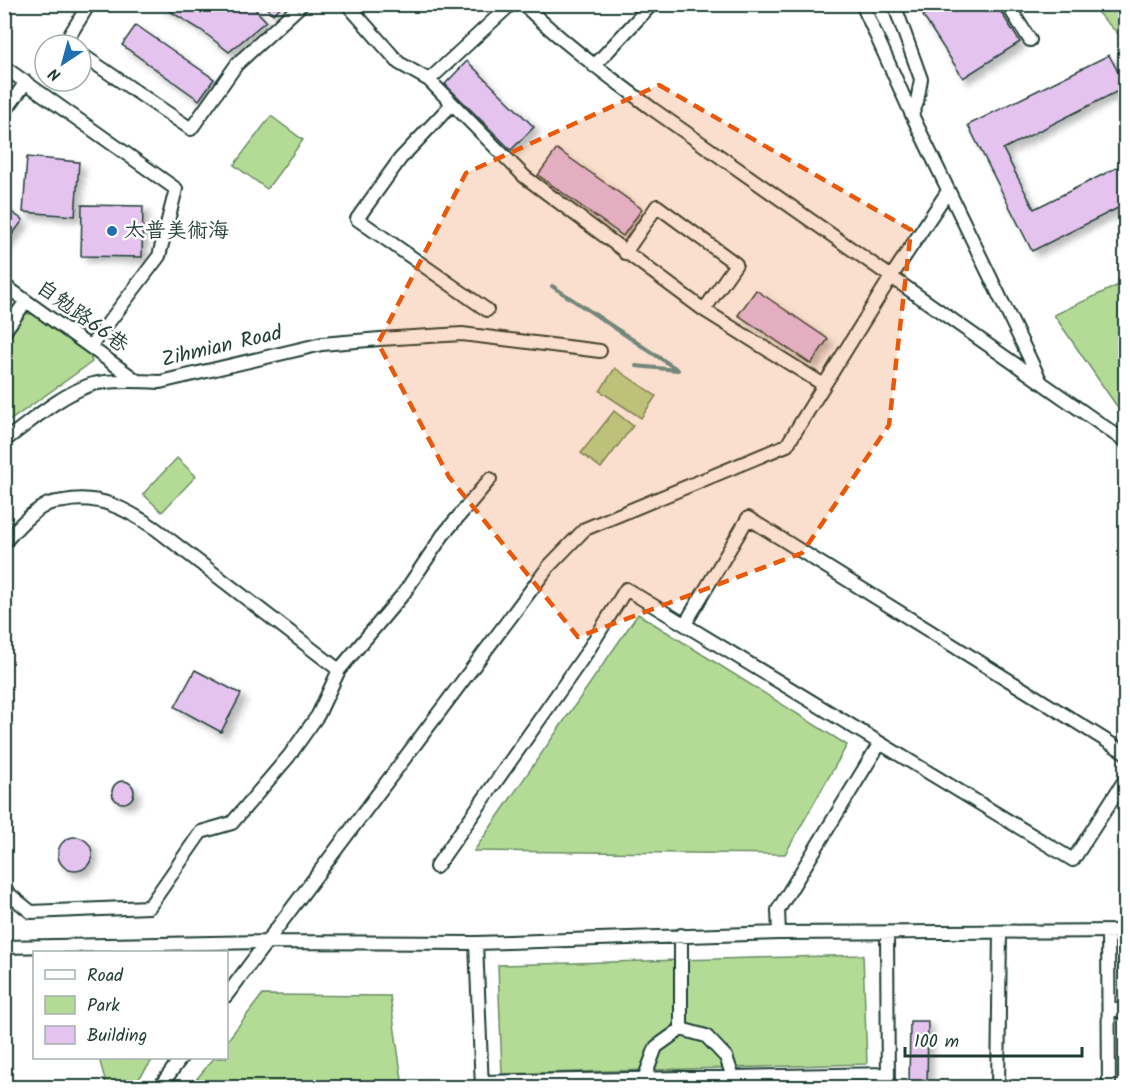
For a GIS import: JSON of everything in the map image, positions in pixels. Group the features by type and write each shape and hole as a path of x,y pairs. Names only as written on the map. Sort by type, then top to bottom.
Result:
{"street":[{"path":"71,33 89,4"},
{"path":"93,62 191,129 237,64 302,4"},
{"path":"347,4 399,63 429,80 525,177 704,310 824,384"},
{"path":"429,80 511,4"},
{"path":"523,4 550,30 594,66 1125,442"},
{"path":"594,66 652,4"},
{"path":"862,4 912,115 1042,383"},
{"path":"894,4 921,79 912,115"},
{"path":"1007,4 1030,40"},
{"path":"4,67 176,189 159,256 90,347"},
{"path":"4,113 26,82"},
{"path":"452,104 400,159 357,219 487,310"},
{"path":"228,993 549,566 585,529 787,445 948,190"},
{"path":"625,253 657,206 736,264 704,310"},
{"name":"自勉路66巷","path":"4,285 136,380"},
{"path":"4,332 26,301"},
{"name":"Zihmian Road","path":"4,441 46,408 91,384 136,380 160,382 322,344 462,334 600,351"},
{"path":"4,890 31,912 149,907 201,832 232,823 289,756 318,715 339,670 404,593 443,535 490,479"},
{"path":"4,543 21,523 48,503 76,499 106,502 129,511 156,529 339,670"},
{"path":"685,624 748,518 1125,753"},
{"path":"436,867 587,652 626,589 1073,860 1125,778"},
{"path":"779,933 778,910 880,742"},
{"path":"4,947 266,942 476,943 779,933 1125,931"},
{"path":"998,1088 1000,932"},
{"path":"1108,932 1109,1088"},
{"path":"887,933 888,1088"},
{"path":"681,935 681,1029"},
{"path":"476,943 482,1085 589,1084 644,1079 733,1077 777,1082 888,1074"},
{"path":"1109,1007 1125,1013"},
{"path":"681,1029 706,1036 726,1057 733,1077"},
{"path":"644,1079 656,1047 681,1029"},
{"path":"159,1088 180,1059"}],"highlighted area":[{"path":"659,85 911,230 889,425 802,553 578,637 449,477 378,343 466,173"}],"green space":[{"path":"1090,5 1125,5 1125,41"},
{"path":"271,116 303,140 267,189 234,165"},
{"path":"1125,282 1125,413 1116,405 1054,315"},
{"path":"25,314 34,314 89,353 92,362 5,424 5,343"},
{"path":"615,368 656,396 641,418 600,391"},
{"path":"614,411 633,426 601,468 581,453"},
{"path":"177,458 196,476 162,512 143,494"},
{"path":"638,614 847,745 785,854 474,851"},
{"path":"863,955 867,1064 502,1074 498,965"},
{"path":"262,995 390,996 403,1087 190,1087 213,1059 228,1059 228,1040"},
{"path":"99,1059 153,1059 132,1088 107,1087"}],"building":[{"path":"158,4 184,4 191,12 199,4 250,4 266,21 229,52 201,30"},
{"path":"264,4 284,4 273,14"},
{"path":"940,4 996,4 1020,42 963,78 923,16"},
{"path":"136,25 214,79 199,100 122,45"},
{"path":"1109,55 1126,87 1003,149 1034,209 1126,163 1126,204 1032,251 968,125"},
{"path":"467,61 534,127 511,150 445,84"},
{"path":"557,149 642,209 623,236 538,175"},
{"name":"太普美術海","path":"27,157 79,162 75,216 23,212"},
{"name":"太普美術海","path":"82,205 143,206 142,257 81,256"},
{"path":"4,207 23,220 4,246"},
{"path":"756,290 828,339 811,364 738,315"},
{"path":"195,670 241,694 221,732 175,707"},
{"path":"123,781 131,784 134,792 131,800 123,803 115,800 112,792 115,784"},
{"path":"75,837 87,842 92,854 87,866 75,871 63,866 58,854 63,842"},
{"path":"910,1021 928,1021 927,1088 909,1088"},
{"path":"1038,1084 1075,1084 1075,1088 1038,1088"}],"waterway":[{"path":"552,286 678,370"},
{"path":"636,366 677,370"}],"place":[{"name":"太普美術海","path":"112,231"}]}
